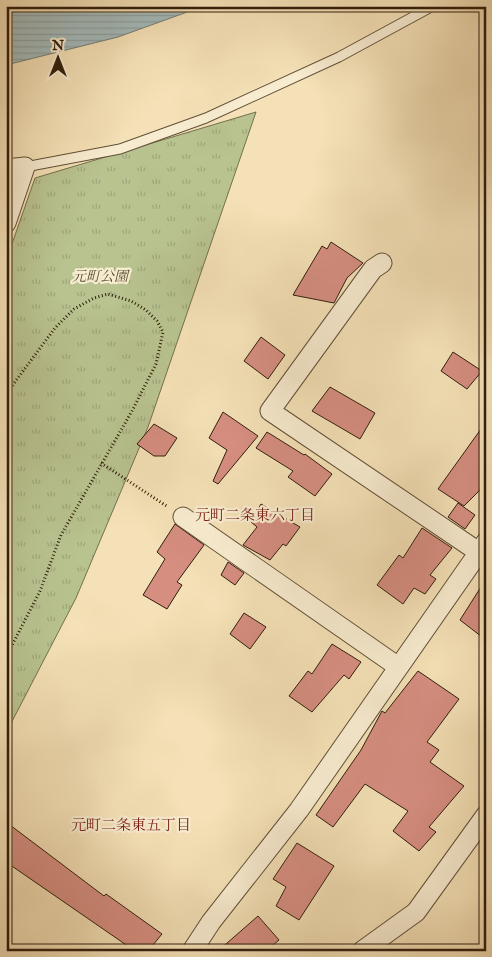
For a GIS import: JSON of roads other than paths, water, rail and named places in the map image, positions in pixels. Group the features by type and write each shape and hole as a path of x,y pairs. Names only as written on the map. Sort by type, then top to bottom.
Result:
{"street":[{"path":"6,169 25,167 6,223"},
{"path":"192,951 211,922 299,810 397,666 483,550 270,411 373,269 382,263"},
{"path":"183,516 397,666"},
{"path":"362,951 416,912 486,815"}],"lane":[{"path":"25,167 120,149 206,118 339,57 387,33 433,6"}],"water":[{"path":"19,6 204,6 118,37 6,65 6,9"}],"district":[{"name":"元町二条東六丁目","path":"255,515"},
{"name":"元町二条東五丁目","path":"131,825"}],"park label":[{"name":"元町公園","path":"100,277"}]}
